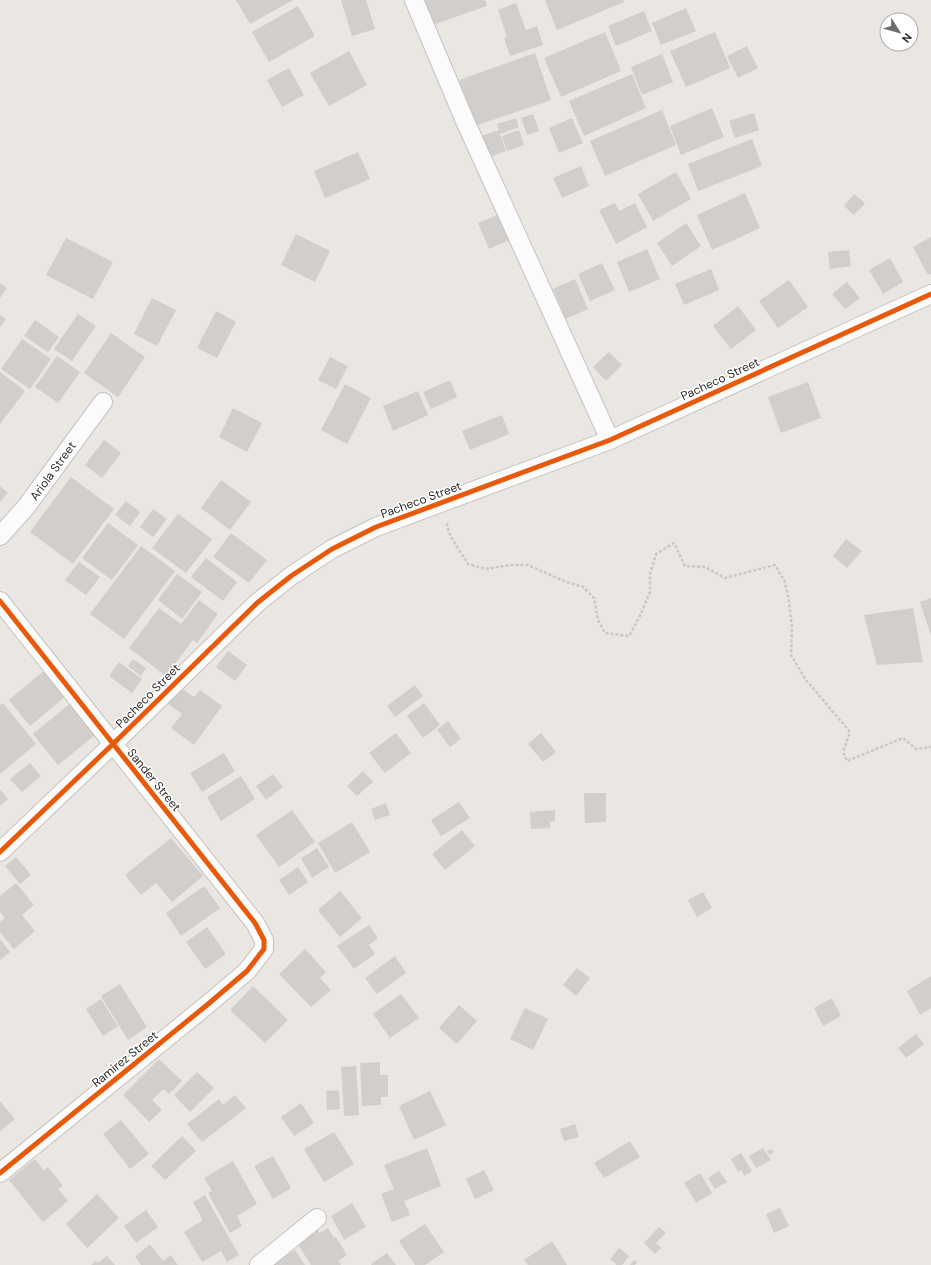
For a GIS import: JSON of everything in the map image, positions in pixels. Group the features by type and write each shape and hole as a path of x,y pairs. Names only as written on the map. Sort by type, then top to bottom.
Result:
{"street":[{"path":"414,0 465,121 610,440"},
{"name":"Pacheco Street","path":"0,852 257,603 291,576 332,549 376,527 610,440 931,294"},
{"name":"Ariola Street","path":"0,536 26,508 103,402"},
{"name":"Sander Street","path":"0,601 255,922 264,940 264,949 260,957"},
{"name":"Ramirez Street","path":"0,1173 207,1005 247,971 260,957"},
{"path":"259,1265 317,1218"}],"path":[{"path":"445,501 448,527 468,564 486,569 510,565 528,565 564,581 583,587 594,598 598,620 605,632 629,636 639,618 650,592 650,574 656,554 674,542 685,566 705,566 726,578 775,565 785,582 789,601 792,628 791,655 806,680 850,732 843,752 847,761 903,738 916,749 931,747"}],"building":[{"path":"236,0 293,0 250,24"},
{"path":"341,0 366,0 375,29 352,36"},
{"path":"423,0 485,0 487,6 432,25"},
{"path":"545,0 623,0 624,2 557,30"},
{"path":"516,3 526,30 537,26 543,45 510,56 504,38 507,37 498,10"},
{"path":"298,6 315,36 269,62 252,32"},
{"path":"686,8 696,31 661,45 652,23"},
{"path":"644,11 652,31 616,46 608,26"},
{"path":"605,32 621,71 561,97 544,58"},
{"path":"715,32 730,68 686,87 670,51"},
{"path":"747,46 758,68 738,78 727,56"},
{"path":"349,51 367,85 329,106 310,73"},
{"path":"535,53 551,100 475,126 459,80"},
{"path":"662,54 673,82 642,95 631,67"},
{"path":"289,68 304,95 282,107 267,80"},
{"path":"632,74 646,108 584,136 569,101"},
{"path":"712,108 724,137 681,155 670,126"},
{"path":"662,110 676,145 605,176 590,141"},
{"path":"754,113 759,130 735,138 729,121"},
{"path":"533,114 539,131 527,135 521,118"},
{"path":"516,118 519,127 500,134 506,151 486,158 478,137 499,130 497,124"},
{"path":"572,118 583,143 559,153 549,128"},
{"path":"519,130 524,145 507,151 502,136"},
{"path":"752,139 762,166 698,191 688,164"},
{"path":"358,152 370,179 325,198 314,171"},
{"path":"581,166 589,186 562,198 553,178"},
{"path":"676,172 691,199 653,221 638,194"},
{"path":"745,193 760,228 712,250 697,215"},
{"path":"854,194 865,203 854,215 844,206"},
{"path":"615,203 619,211 635,203 647,227 616,244 599,210"},
{"path":"503,213 514,238 489,249 478,223"},
{"path":"686,223 701,246 672,266 657,243"},
{"path":"296,234 330,251 315,282 281,265"},
{"path":"931,237 931,274 928,275 913,247"},
{"path":"66,238 113,262 93,299 46,275"},
{"path":"647,249 660,279 629,292 617,262"},
{"path":"849,250 851,266 830,269 828,252"},
{"path":"890,258 903,282 883,294 869,270"},
{"path":"602,263 615,290 590,301 578,274"},
{"path":"711,269 719,290 684,305 675,284"},
{"path":"575,279 588,309 566,319 553,289"},
{"path":"789,280 808,307 778,328 759,301"},
{"path":"847,282 860,298 845,309 832,294"},
{"path":"0,283 7,288 0,298"},
{"path":"152,298 176,310 157,346 134,334"},
{"path":"738,306 756,330 731,349 713,326"},
{"path":"216,311 236,322 217,358 197,348"},
{"path":"78,314 96,326 72,361 54,349"},
{"path":"0,315 6,319 0,327"},
{"path":"35,320 59,337 48,352 24,336"},
{"path":"111,333 145,357 118,397 84,373"},
{"path":"22,339 51,359 30,389 1,369"},
{"path":"609,352 622,365 606,381 593,367"},
{"path":"57,356 80,372 58,403 35,387"},
{"path":"330,357 348,366 336,389 318,380"},
{"path":"0,372 25,391 0,424"},
{"path":"450,380 457,397 431,409 423,392"},
{"path":"808,382 821,418 781,433 768,397"},
{"path":"345,384 371,398 347,444 321,430"},
{"path":"418,391 428,415 393,431 383,406"},
{"path":"233,408 262,423 247,452 219,437"},
{"path":"502,415 509,434 470,450 462,431"},
{"path":"104,440 121,453 102,478 85,465"},
{"path":"71,477 114,509 73,564 30,532"},
{"path":"221,480 251,502 230,530 201,508"},
{"path":"0,486 8,493 0,502"},
{"path":"126,501 140,512 130,526 115,515"},
{"path":"153,509 167,519 153,537 140,527"},
{"path":"178,514 212,539 186,573 152,548"},
{"path":"108,523 138,545 112,580 82,558"},
{"path":"231,533 267,560 249,583 213,557"},
{"path":"846,539 862,551 847,568 833,556"},
{"path":"141,546 175,571 124,639 90,614"},
{"path":"206,558 237,582 223,601 191,577"},
{"path":"79,562 100,577 86,595 65,580"},
{"path":"177,574 202,592 182,619 158,600"},
{"path":"931,598 931,636 920,602"},
{"path":"199,600 218,614 197,643 193,640 166,676 129,648 159,608 181,624"},
{"path":"913,608 923,662 877,665 864,615"},
{"path":"228,651 247,665 235,681 216,667"},
{"path":"133,659 146,668 141,676 128,666"},
{"path":"119,662 142,679 132,693 109,676"},
{"path":"46,669 67,695 30,726 9,700"},
{"path":"415,685 423,696 395,717 387,706"},
{"path":"180,687 194,697 200,690 222,706 194,745 171,728 182,714 167,703"},
{"path":"74,700 100,731 58,765 33,734"},
{"path":"3,703 36,744 0,774 0,705"},
{"path":"424,703 440,725 423,738 407,716"},
{"path":"448,721 461,739 450,747 437,730"},
{"path":"396,733 411,753 385,773 369,753"},
{"path":"541,733 556,752 543,762 528,744"},
{"path":"224,753 235,771 202,792 190,773"},
{"path":"30,763 41,776 22,792 10,779"},
{"path":"363,771 373,782 357,796 347,786"},
{"path":"273,774 283,787 266,800 256,786"},
{"path":"241,776 255,799 221,821 207,797"},
{"path":"0,789 8,799 0,806"},
{"path":"584,793 606,793 606,822 585,823"},
{"path":"459,802 470,818 441,836 431,820"},
{"path":"386,803 390,815 375,820 371,809"},
{"path":"292,810 315,842 279,867 256,835"},
{"path":"555,810 555,821 550,822 550,828 531,829 530,812"},
{"path":"352,822 370,852 335,873 318,843"},
{"path":"462,830 475,846 445,870 432,854"},
{"path":"171,838 203,876 172,902 156,883 141,895 125,875"},
{"path":"317,848 329,867 312,878 301,858"},
{"path":"16,857 31,875 20,884 5,866"},
{"path":"298,867 308,882 289,895 279,880"},
{"path":"16,883 34,905 22,915 35,931 14,949 0,932 0,922 5,918 0,912 0,896"},
{"path":"204,886 220,908 181,936 166,913"},
{"path":"340,891 362,918 340,937 318,910"},
{"path":"703,892 712,908 697,917 688,900"},
{"path":"369,925 378,938 369,945 375,954 354,969 337,946"},
{"path":"207,927 226,954 205,969 186,942"},
{"path":"0,939 10,952 0,960"},
{"path":"305,949 326,972 320,978 331,990 311,1007 279,974"},
{"path":"395,956 406,973 377,994 365,978"},
{"path":"577,968 590,978 576,996 563,985"},
{"path":"931,976 931,1008 920,1015 907,991"},
{"path":"120,984 147,1027 128,1040 101,996"},
{"path":"253,986 288,1020 265,1043 230,1010"},
{"path":"401,994 419,1018 390,1038 373,1014"},
{"path":"832,998 841,1016 823,1026 814,1008"},
{"path":"101,999 118,1026 103,1036 86,1009"},
{"path":"459,1005 477,1021 457,1044 439,1028"},
{"path":"525,1008 548,1019 533,1050 510,1039"},
{"path":"916,1034 924,1044 906,1058 898,1048"},
{"path":"159,1059 182,1081 169,1094 163,1089 152,1100 162,1110 149,1122 123,1095"},
{"path":"380,1062 380,1075 388,1075 388,1097 381,1097 381,1105 362,1106 360,1063"},
{"path":"356,1066 359,1115 344,1116 341,1067"},
{"path":"197,1072 214,1088 190,1112 174,1095"},
{"path":"339,1090 340,1109 327,1110 326,1091"},
{"path":"430,1091 446,1125 414,1140 399,1106"},
{"path":"235,1095 246,1108 202,1142 187,1124 219,1099 223,1105"},
{"path":"0,1101 15,1119 0,1131"},
{"path":"301,1103 314,1123 294,1136 281,1117"},
{"path":"121,1120 149,1154 130,1169 103,1134"},
{"path":"575,1124 579,1137 564,1141 560,1129"},
{"path":"334,1132 354,1164 324,1182 304,1149"},
{"path":"182,1136 196,1151 165,1180 151,1166"},
{"path":"630,1141 640,1157 604,1178 594,1163"},
{"path":"427,1148 441,1186 404,1201 410,1215 392,1222 381,1194 394,1189 384,1165"},
{"path":"763,1148 771,1160 756,1168 749,1156"},
{"path":"771,1149 774,1152 770,1155 767,1151"},
{"path":"741,1153 752,1171 744,1176 742,1170 738,1172 731,1159"},
{"path":"273,1156 291,1188 273,1199 254,1166"},
{"path":"35,1159 44,1171 48,1167 63,1186 58,1189 68,1201 43,1222 9,1180"},
{"path":"233,1161 257,1204 237,1216 242,1226 230,1233 208,1193 212,1191 204,1178"},
{"path":"484,1170 494,1190 475,1199 466,1179"},
{"path":"719,1171 727,1182 715,1189 708,1178"},
{"path":"700,1173 712,1193 696,1203 684,1183"},
{"path":"97,1194 119,1218 87,1248 66,1224"},
{"path":"205,1195 239,1255 227,1262 221,1251 202,1262 184,1232 203,1220 193,1202"},
{"path":"352,1203 366,1227 344,1240 331,1216"},
{"path":"780,1208 789,1226 774,1233 766,1214"},
{"path":"146,1210 158,1227 136,1243 124,1226"},
{"path":"425,1224 444,1252 425,1265 415,1265 399,1241"},
{"path":"659,1227 666,1233 656,1243 661,1248 655,1254 644,1243"},
{"path":"328,1228 334,1238 336,1237 347,1255 338,1261 341,1265 311,1265 297,1243 317,1229 320,1233"},
{"path":"552,1241 567,1265 528,1265 524,1260"},
{"path":"150,1244 163,1261 171,1255 178,1265 141,1265 135,1257"},
{"path":"619,1248 629,1256 622,1265 616,1265 610,1259"},
{"path":"295,1250 305,1265 273,1265"},
{"path":"387,1253 396,1265 371,1264"},
{"path":"107,1256 115,1265 91,1265 96,1261 98,1263"},
{"path":"634,1260 637,1262 635,1265 630,1265"}],"cycle path":[{"path":"0,852 257,603 291,576 332,549 376,527 610,440 931,294"},
{"path":"0,601 255,923 264,940 264,949 247,971 0,1173"}]}
